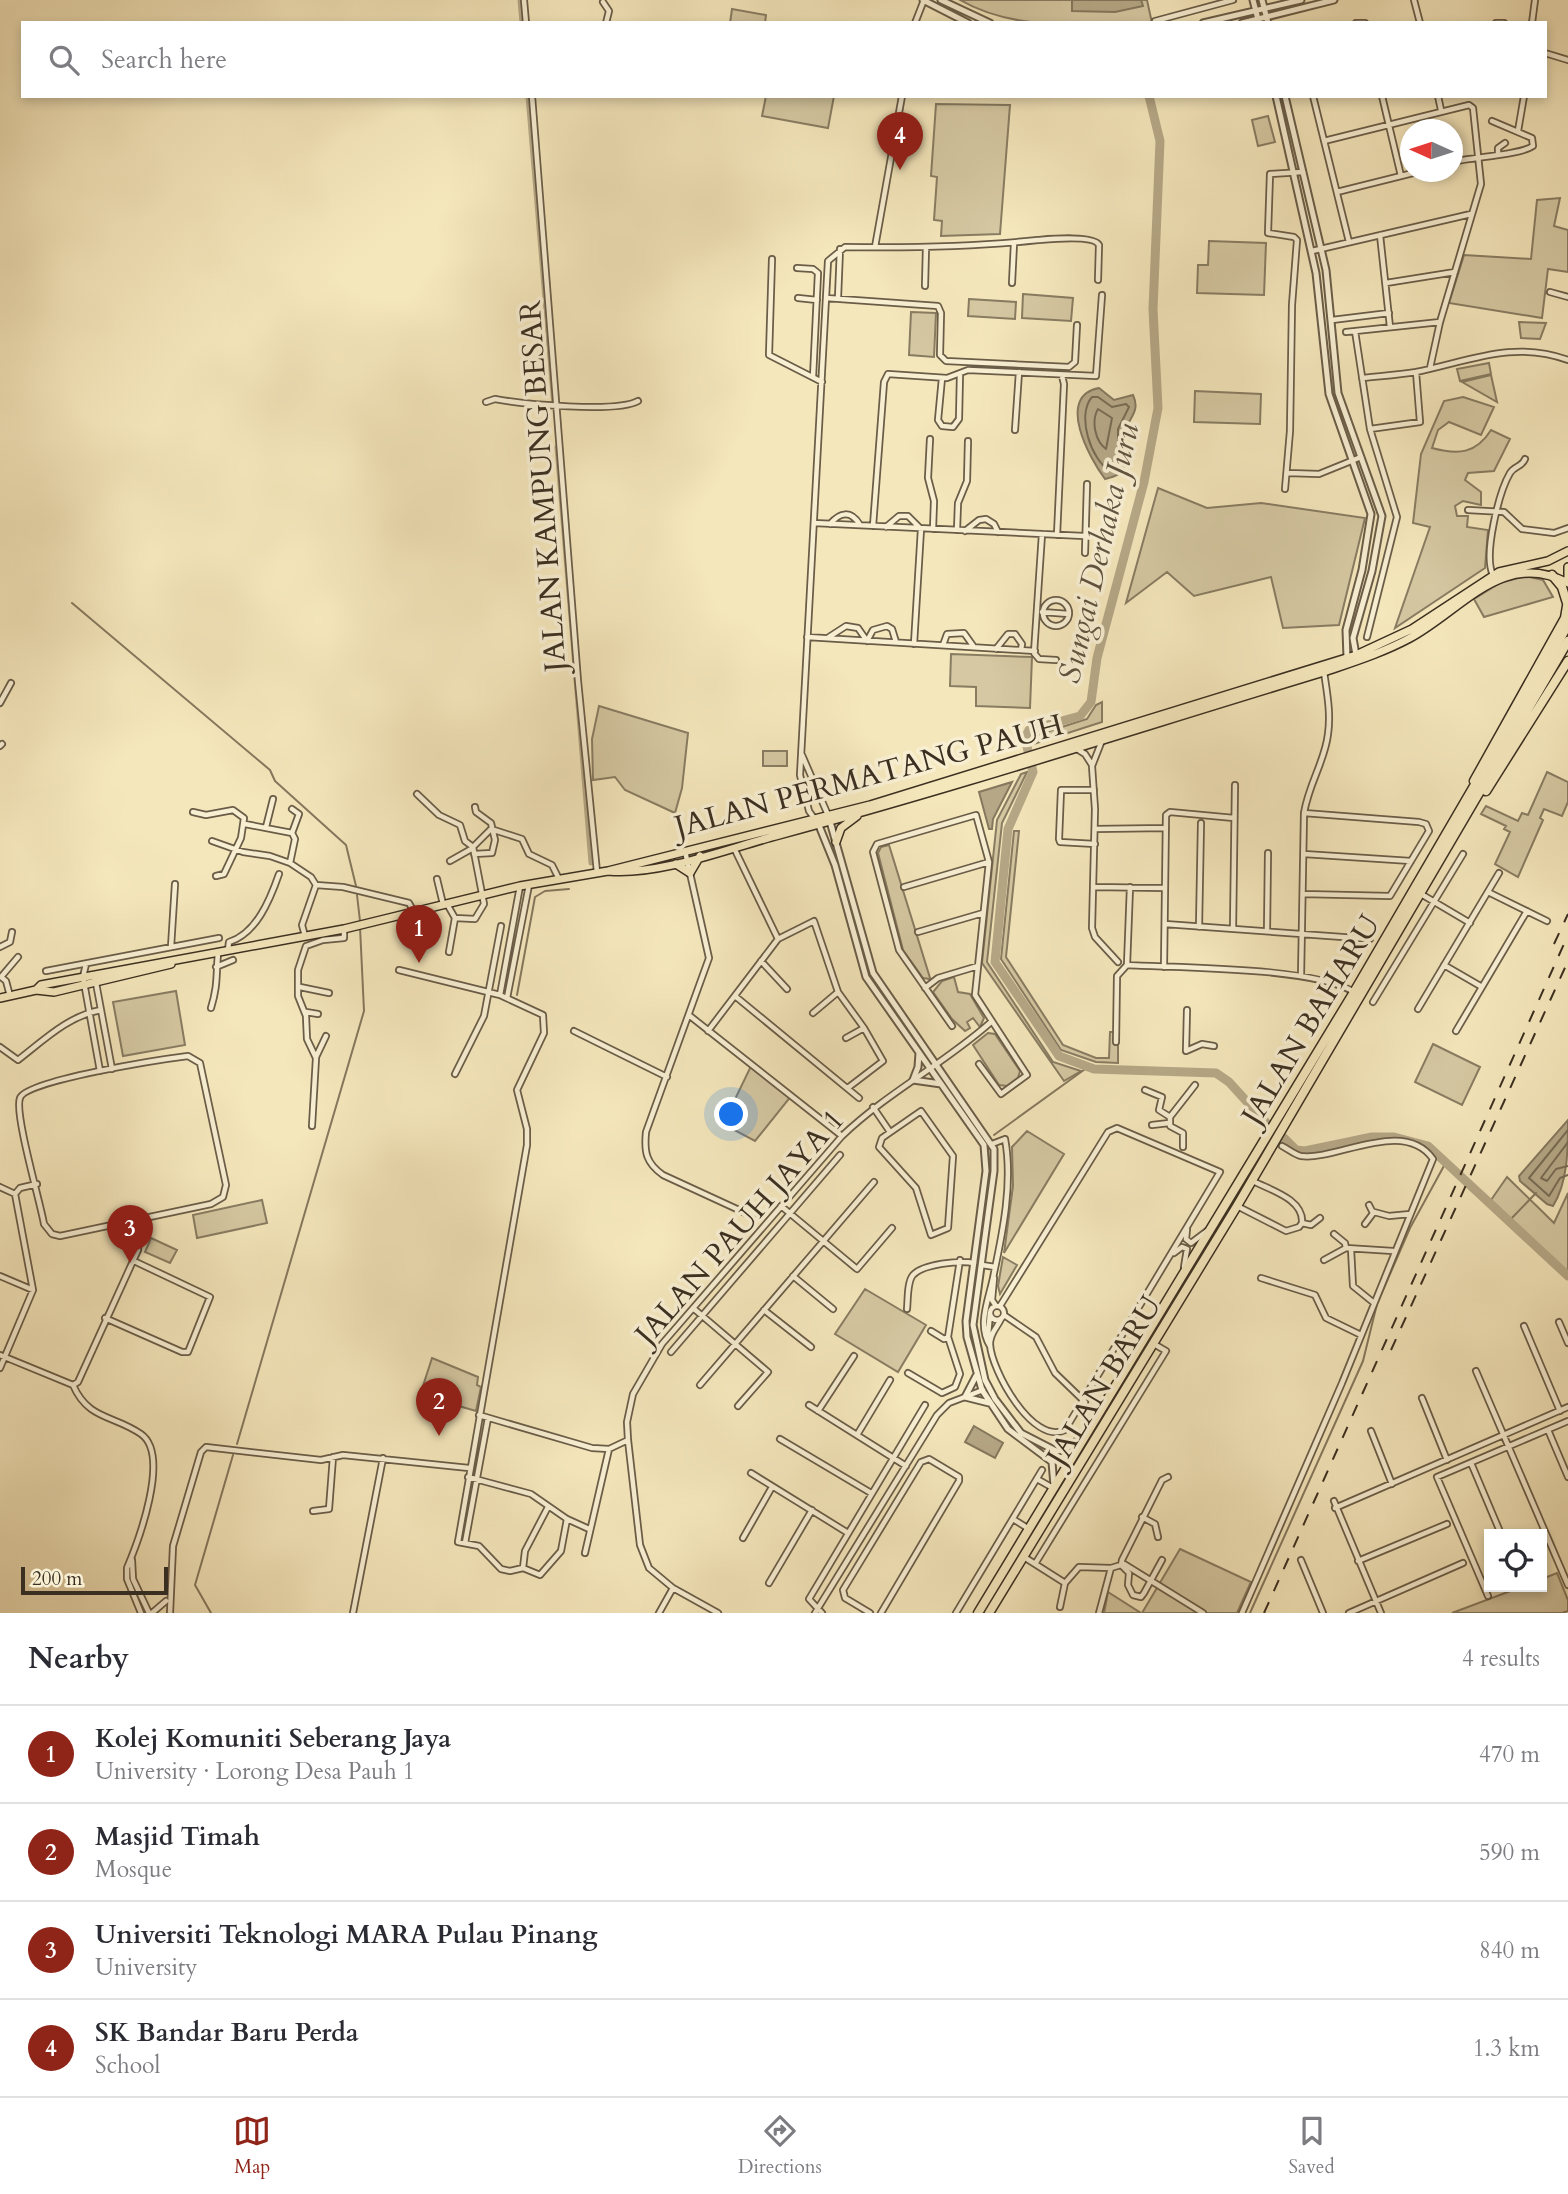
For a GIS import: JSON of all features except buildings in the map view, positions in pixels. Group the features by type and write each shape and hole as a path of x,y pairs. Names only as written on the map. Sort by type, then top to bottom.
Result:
{"highway":[{"path":"1552,575 1565,594 1567,617"},
{"path":"1568,600 1567,617 1475,779 1477,792 1489,789 1568,661"},
{"name":"JALAN BAHARU","path":"1503,747 1567,617"},
{"name":"JALAN BAHARU","path":"1290,1107 1421,894 1503,747 1568,641"},
{"name":"JALAN BAHARU","path":"1086,1435 1210,1227 1252,1173 1354,992 1477,792"},
{"name":"JALAN BARU","path":"989,1613 1237,1206 1252,1173"},
{"name":"JALAN BARU","path":"978,1613 1086,1435"}],"main road":[{"name":"JALAN PERMATANG PAUH","path":"0,998 36,990 41,985 95,979 305,936 323,937 347,928 520,886 597,872 636,870 672,863 820,825 829,819 1041,757 1348,658 1412,629 1493,575 1548,561 1568,551"},
{"path":"1568,567 1568,582"},
{"name":"JALAN PERMATANG PAUH","path":"1041,757 1101,742 1324,672 1393,646 1502,578 1524,571 1552,575 1568,582"},
{"name":"JALAN PERMATANG PAUH","path":"607,871 814,818 857,815 1016,764"},
{"path":"836,842 841,828 857,815"},
{"path":"672,863 684,866 690,873 700,856"}],"street":[{"path":"524,0 526,21"},
{"path":"916,21 924,0 964,21"},
{"path":"942,0 986,21"},
{"path":"1155,21 1233,0"},
{"path":"1253,0 1259,21 1334,0"},
{"path":"1262,0 1267,20"},
{"path":"1212,21 1301,0"},
{"path":"1415,0 1420,21"},
{"path":"1532,21 1535,0"},
{"path":"603,2 609,11 606,21"},
{"path":"1547,54 1568,60"},
{"name":"JALAN KAMPUNG BESAR","path":"532,98 577,669 597,872"},
{"path":"875,247 902,98"},
{"path":"1276,98 1312,251 1329,394 1372,520 1346,630 1348,658"},
{"path":"1285,98 1321,249 1332,320 1338,393 1382,516 1372,571 1353,638 1356,654"},
{"path":"1314,98 1349,242"},
{"path":"1382,98 1400,172"},
{"path":"1438,98 1441,110"},
{"path":"1518,131 1524,98"},
{"path":"1324,141 1441,110 1469,105 1473,108 1481,184 1440,322 1430,368"},
{"path":"1463,159 1525,151 1533,146 1532,138 1492,121"},
{"path":"1498,153 1498,148 1505,144"},
{"path":"1285,489 1288,473 1292,305 1297,240 1294,237 1270,234 1268,231 1270,174 1303,172"},
{"path":"1337,192 1400,176"},
{"path":"1312,251 1472,214"},
{"path":"1380,235 1390,327"},
{"path":"1053,1488 1052,1462 1013,1435 982,1390 965,1326 975,1263 986,1150 943,1085 934,1066 918,1049 864,974 835,865 820,825 804,796 800,775 828,261 840,248 1014,243 1059,238 1097,240 1098,280"},
{"path":"1012,283 1014,243"},
{"path":"925,286 926,247"},
{"path":"838,298 840,248"},
{"path":"772,259 769,355 822,382"},
{"path":"797,268 817,270 813,377"},
{"path":"1386,283 1455,272"},
{"path":"1550,292 1568,297"},
{"path":"873,526 888,374 942,378 968,370 1062,376 1097,374 1102,295"},
{"path":"798,298 817,300"},
{"path":"826,298 938,306 941,313 940,355 946,361 1069,367 1075,362 1077,324"},
{"path":"1332,320 1389,313"},
{"path":"1346,332 1440,322"},
{"path":"1355,331 1370,429 1397,517 1367,637"},
{"path":"1362,378 1416,372 1451,362 1519,349 1543,351 1568,360"},
{"path":"1433,357 1439,362 1451,362"},
{"path":"1015,430 1018,372"},
{"path":"1370,429 1420,422 1416,372"},
{"path":"942,378 938,420 942,426 953,427 958,422 960,374"},
{"path":"1057,536 1064,384 1062,376"},
{"path":"486,402 495,399 550,405 622,405 638,401"},
{"path":"930,439 928,478 934,501 933,529"},
{"path":"957,530 958,503 967,481 968,441"},
{"path":"1288,473 1320,474 1362,457"},
{"path":"1493,575 1490,562 1504,485 1510,472 1522,465 1525,459"},
{"path":"1085,554 1087,484"},
{"path":"1468,510 1499,510 1510,515 1522,529 1554,533 1568,528"},
{"path":"830,524 835,517 846,514 856,517 860,526"},
{"path":"886,527 899,516 908,516 921,528"},
{"path":"965,531 979,520 986,519 994,524 998,532"},
{"path":"814,523 1084,536"},
{"path":"914,643 921,528"},
{"path":"1042,534 1035,651 1039,659 1056,660"},
{"path":"1059,601 1066,605 1069,614 1063,624 1055,626 1048,623 1043,612 1047,604 1059,601"},
{"path":"1037,612 1069,614"},
{"path":"1358,620 1370,624"},
{"path":"829,638 846,626 858,628 867,640"},
{"path":"867,640 873,630 887,626 892,629 896,642"},
{"path":"943,645 947,634 957,632 964,633 974,647"},
{"path":"996,649 1008,634 1015,634 1022,643 1021,650"},
{"path":"807,637 1035,651"},
{"path":"1301,976 1304,813 1308,788 1328,736 1330,714 1324,672"},
{"path":"0,703 11,683"},
{"path":"1101,742 1092,766 1095,829 1093,933 1118,962"},
{"path":"1077,749 1085,754 1092,766"},
{"path":"801,755 829,819 873,973 934,1066 992,1144 995,1163 973,1331 989,1387 1016,1429 1052,1450 1064,1450 1086,1435"},
{"path":"1233,929 1235,785"},
{"path":"1094,790 1061,790 1059,839 1060,842 1095,844"},
{"path":"804,796 817,792"},
{"path":"417,794 439,815 460,825 465,841 473,850 484,904 475,919 455,918"},
{"path":"266,827 274,799"},
{"path":"475,807 494,829 522,839 529,854 552,864 559,879"},
{"path":"290,863 295,839 292,833 299,814 292,809"},
{"path":"193,812 206,816 233,810 240,812 245,824 224,874 216,876"},
{"path":"1164,967 1168,813 1234,818"},
{"path":"1303,894 1386,898 1429,831 1426,824 1419,822 1304,813"},
{"path":"952,1026 899,950 874,848 877,844 976,815 989,862 975,995 1027,1075 1001,1094 979,1064"},
{"path":"1199,927 1201,823"},
{"path":"245,824 292,833"},
{"path":"1095,829 1166,828"},
{"path":"473,850 492,853 494,829"},
{"path":"450,861 473,850 494,829"},
{"path":"212,841 290,863 311,877 316,885"},
{"path":"734,847 778,939"},
{"path":"684,850 709,958 646,1132 646,1157 652,1168 752,1216"},
{"path":"1266,932 1268,853"},
{"path":"1304,853 1412,861"},
{"path":"1373,1002 1463,855"},
{"path":"904,887 989,862"},
{"path":"1418,1009 1499,873"},
{"path":"228,950 229,942 243,938 270,898 279,874"},
{"path":"437,879 445,904 455,918 449,951"},
{"path":"171,947 175,884"},
{"path":"507,998 529,884"},
{"path":"316,885 343,887 409,903 414,912"},
{"path":"305,936 302,925 316,885"},
{"path":"500,995 520,886"},
{"path":"1093,887 1165,888"},
{"path":"1116,1042 1116,976 1127,965 1130,887"},
{"path":"1488,892 1547,920"},
{"path":"1421,894 1469,923"},
{"path":"1456,1031 1527,911"},
{"path":"918,932 983,914"},
{"path":"708,1031 778,939 814,921 838,992 864,1028 883,1061 849,1087"},
{"path":"1165,924 1370,939"},
{"path":"455,1074 481,1025 501,926"},
{"path":"0,947 10,942 12,932"},
{"path":"316,1058 307,1039 306,1012 299,1003 298,970 304,949 323,937"},
{"path":"46,971 219,938"},
{"path":"243,938 246,947"},
{"path":"201,942 204,955"},
{"path":"211,1008 219,983 216,967 218,952"},
{"path":"10,996 6,981 1,977 18,957"},
{"path":"216,967 233,960"},
{"path":"761,961 787,989"},
{"path":"86,964 95,979 112,1069"},
{"path":"86,964 84,981 100,1071"},
{"path":"1127,965 1301,976 1338,983 1354,992"},
{"path":"1444,965 1482,987"},
{"path":"926,988 938,978 978,966"},
{"path":"399,970 500,995 543,1015 544,1033 517,1090 527,1129 527,1145 458,1542 482,1549 501,1569 510,1571 523,1568 540,1575 561,1551 567,1519"},
{"path":"300,987 328,993"},
{"path":"813,1013 838,992"},
{"path":"735,996 849,1087 859,1098"},
{"path":"0,1047 18,1060 70,1021 89,1012 101,1010"},
{"path":"1187,1010 1186,1051 1202,1044 1214,1046"},
{"path":"306,1012 318,1014"},
{"path":"690,1016 842,1136"},
{"name":"JALAN PAUH JAYA 1","path":"716,1612 673,1588 649,1568 639,1545 627,1422 633,1394 662,1344 842,1136 873,1107 934,1066 991,1022"},
{"path":"846,1038 864,1028"},
{"path":"574,1031 667,1077"},
{"path":"94,1036 105,1034"},
{"path":"312,1126 316,1058 326,1037"},
{"path":"918,1049 919,1063 913,1080 943,1085"},
{"path":"188,1056 200,1063 226,1185 223,1197 212,1204 60,1236 52,1234 44,1224 18,1106 21,1094 27,1089 112,1069 188,1056"},
{"path":"1169,1123 1170,1116 1195,1085"},
{"path":"1145,1090 1161,1097 1159,1110 1170,1116"},
{"path":"873,1107 890,1132"},
{"path":"920,1111 953,1156 947,1228 931,1235 916,1188 878,1147 881,1138 890,1132 920,1111"},
{"path":"1152,1125 1169,1123 1184,1135 1183,1147"},
{"path":"989,1311 998,1306 1108,1132 1117,1128 1220,1172 1085,1402 1060,1433 1049,1432 1027,1416 1002,1380 989,1345 989,1311 994,1278"},
{"path":"992,1144 1005,1139 1007,1147 1007,1184 992,1300 998,1306 1002,1317 1036,1337 1055,1373 1085,1402"},
{"path":"1242,1613 1362,1335 1433,1160 1421,1148 1371,1141 1315,1156 1301,1156 1282,1146"},
{"path":"671,1352 840,1155"},
{"path":"1237,1206 1286,1231 1299,1227 1302,1223 1303,1216 1293,1201 1252,1173"},
{"path":"699,1385 874,1182"},
{"path":"15,1194 20,1188 37,1184"},
{"path":"0,1187 15,1194"},
{"path":"0,1367 2,1356 33,1290 32,1272 15,1194"},
{"path":"1369,1205 1373,1213"},
{"path":"781,1206 857,1269 892,1228"},
{"path":"1373,1213 1394,1217 1411,1214"},
{"path":"1365,1224 1373,1213"},
{"path":"1302,1223 1311,1225 1320,1218"},
{"path":"72,1385 78,1382 134,1261 140,1243 139,1219"},
{"path":"1188,1225 1186,1239 1191,1243 1210,1227"},
{"path":"1334,1234 1349,1249 1353,1286 1374,1303"},
{"path":"1169,1256 1182,1247 1187,1249 1184,1271"},
{"path":"1324,1260 1349,1249 1394,1251"},
{"path":"983,1257 997,1259"},
{"path":"907,1309 913,1275 960,1260 975,1263"},
{"path":"908,1373 942,1393 955,1387 960,1374 948,1337 960,1260"},
{"path":"106,1318 182,1352 188,1352 210,1297 134,1261"},
{"path":"982,1265 995,1267"},
{"path":"0,1276 33,1290"},
{"path":"793,1276 833,1309"},
{"path":"1261,1278 1315,1295 1326,1318 1362,1335"},
{"path":"693,1308 768,1372 738,1406"},
{"path":"764,1310 811,1347"},
{"path":"989,1311 994,1319 1002,1317"},
{"path":"989,1345 991,1334 1002,1317"},
{"path":"1559,1322 1568,1343"},
{"path":"1524,1326 1560,1411"},
{"path":"930,1331 944,1339 948,1337"},
{"path":"1035,1563 1166,1352 1154,1344"},
{"path":"2,1356 72,1385 85,1406 140,1433 149,1444 153,1461 151,1489 127,1579 141,1613"},
{"path":"818,1411 854,1356"},
{"path":"1475,1371 1568,1585"},
{"path":"965,1398 976,1374"},
{"path":"1133,1378 1144,1384"},
{"path":"857,1435 890,1380"},
{"path":"925,1405 810,1599 818,1612 942,1409 989,1387"},
{"path":"965,1398 990,1404"},
{"path":"1422,1398 1447,1460"},
{"path":"809,1405 906,1466"},
{"path":"1335,1508 1568,1407"},
{"path":"478,1415 592,1448 609,1449 628,1440"},
{"path":"465,1543 488,1418"},
{"path":"1488,1596 1437,1477 1568,1422"},
{"path":"1548,1430 1568,1477"},
{"path":"1371,1431 1392,1484"},
{"path":"780,1440 871,1493"},
{"path":"170,1613 173,1546 203,1448 221,1447 321,1460 333,1457 383,1458 470,1468"},
{"path":"585,1553 609,1449"},
{"path":"313,1511 329,1509 333,1457"},
{"path":"353,1613 383,1458"},
{"path":"870,1613 845,1598 843,1590 921,1462 929,1459 959,1477 959,1481 881,1613"},
{"path":"1471,1463 1499,1529"},
{"path":"956,1613 1042,1470"},
{"path":"751,1473 848,1533"},
{"path":"468,1477 531,1493 567,1519 589,1529"},
{"path":"1121,1565 1142,1517 1162,1480 1168,1477"},
{"path":"1037,1479 1053,1488"},
{"path":"1068,1484 1078,1490"},
{"path":"743,1538 772,1487"},
{"path":"1334,1501 1381,1613"},
{"path":"523,1568 525,1551 548,1507"},
{"path":"769,1583 812,1510"},
{"path":"1052,1511 1063,1517"},
{"path":"877,1515 886,1520"},
{"path":"1142,1517 1155,1524 1157,1537"},
{"path":"1013,1519 1029,1529"},
{"path":"1358,1561 1447,1524"},
{"path":"1024,1556 1065,1584"},
{"path":"132,1559 133,1579 151,1613 166,1601"},
{"path":"1121,1565 1129,1573 1130,1591 1137,1598 1144,1593 1162,1560"},
{"path":"1301,1560 1324,1613"},
{"path":"1349,1613 1464,1563"},
{"path":"1059,1607 1065,1584 1079,1567 1111,1568 1126,1564 1203,1613"},
{"path":"1099,1613 1111,1568"},
{"path":"659,1613 673,1588"}],"shaded area":[{"path":"960,0 1147,0 1152,21 1023,21 982,10"},
{"path":"732,9 766,15 765,21 730,21"},
{"path":"766,98 834,98 828,128 762,116"},
{"path":"936,104 1010,105 1000,234 941,236 942,221 934,220 937,177 931,176"},
{"path":"1268,116 1275,142 1258,146 1252,120"},
{"path":"1560,198 1554,226 1568,230 1568,272 1548,269 1542,318 1449,303 1464,255 1531,259 1537,200"},
{"path":"1209,241 1266,243 1264,295 1197,293 1198,265 1208,265"},
{"path":"1023,294 1073,298 1071,321 1022,318"},
{"path":"969,299 1016,302 1015,319 968,316"},
{"path":"911,312 936,313 934,357 909,355"},
{"path":"1519,322 1546,323 1540,339 1521,338"},
{"path":"1489,363 1491,374 1460,381 1457,369"},
{"path":"1491,375 1497,402 1462,382"},
{"path":"1195,391 1261,394 1260,424 1194,422"},
{"path":"1463,397 1494,407 1481,435 1449,422 1438,430 1432,448 1450,452 1466,451 1479,444 1491,430 1510,439 1494,471 1468,473 1465,480 1481,492 1481,505 1463,501 1455,506 1457,516 1468,516 1467,527 1488,530 1485,568 1395,628 1430,527 1413,523 1421,454 1444,401"},
{"path":"1158,488 1207,508 1261,503 1365,518 1339,625 1283,628 1271,577 1194,596 1167,572 1126,603"},
{"path":"1525,576 1543,580 1553,597 1484,617 1474,599 1500,583"},
{"path":"951,654 1032,657 1030,708 976,706 976,687 950,686"},
{"path":"1102,702 1102,722 1034,744 1034,736 1087,719 1096,705"},
{"path":"599,706 688,733 682,788 675,813 625,790 615,777 593,780 592,739"},
{"path":"763,751 787,751 787,766 763,766"},
{"path":"1027,772 1002,823 987,962 1053,1062 1081,1071 1064,1081 982,963 997,820 1021,774"},
{"path":"1547,772 1568,782 1568,802 1562,816 1544,809 1540,818 1543,820 1518,877 1495,864 1510,832 1504,829 1506,826 1481,814 1486,806 1518,821 1522,813 1528,815"},
{"path":"1014,831 1019,831 1006,957 1063,1045 1096,1058 1109,1058 1110,1032 1114,1032 1114,1044 1118,1045 1118,1063 1096,1062 1061,1050 1001,959"},
{"path":"889,845 930,979 923,978 903,950 878,853 881,847"},
{"path":"954,977 958,992 970,994 984,1018 980,1027 973,1018 967,1022 970,1028 965,1031 952,1019 933,992 942,981"},
{"path":"176,991 185,1045 123,1056 113,1002"},
{"path":"988,1033 995,1034 1020,1071 1018,1078 1007,1086 999,1085 973,1045"},
{"path":"1433,1044 1480,1067 1462,1105 1415,1082"},
{"path":"752,1064 792,1095 755,1141 723,1124"},
{"path":"1027,1131 1064,1154 1004,1253 1013,1186 1012,1147"},
{"path":"1507,1177 1554,1223 1568,1193 1568,1273 1491,1200"},
{"path":"262,1200 267,1223 197,1238 193,1215"},
{"path":"151,1238 177,1250 170,1263 145,1252"},
{"path":"1003,1257 1017,1265 1000,1294 998,1286"},
{"path":"865,1289 926,1325 898,1372 835,1334"},
{"path":"432,1358 478,1377 477,1385 481,1387 476,1411 420,1395"},
{"path":"1180,1549 1251,1582 1237,1613 1142,1613"},
{"path":"1557,1573 1568,1600 1568,1611 1452,1613 1508,1592 1547,1592 1547,1577"},
{"path":"1108,1592 1141,1613 1104,1613"}],"water":[{"path":"1072,0 1141,0 1143,6 1115,12 1072,11"},
{"path":"1099,388 1114,400 1133,395 1136,406 1125,432 1124,467 1118,474 1105,479 1085,444 1078,415 1079,403 1086,393"},
{"path":"1012,782 993,819 992,829 989,829 979,792"},
{"path":"1568,1120 1564,1176 1553,1206 1520,1181 1519,1176"},
{"path":"974,1426 1003,1443 995,1458 965,1442"}],"waterway":[{"path":"520,0 522,21"},
{"path":"528,98 554,406"},
{"name":"Sungai Derhaka Juru","path":"1149,98 1160,141 1153,309 1158,408 1144,482 1097,658 1091,702 1080,716 1029,730 1025,738 1033,772 1008,829 995,962 1059,1056 1094,1069 1216,1073 1229,1082 1269,1126"},
{"path":"557,447 591,863"},
{"path":"72,603 270,770 275,781 346,845 356,886"},
{"path":"517,995 535,897 545,891 569,889"},
{"path":"357,895 360,921"},
{"path":"237,1444 364,1011 360,927"},
{"path":"994,1135 1088,1067"},
{"name":"Sungai Derhaka Juru","path":"1284,1138 1296,1150 1305,1151 1372,1137 1394,1137 1428,1146 1568,1276"},
{"path":"1250,1613 1363,1361 1377,1304 1410,1228 1445,1164"},
{"path":"1509,1221 1536,1193"},
{"path":"211,1613 195,1585 233,1455"}],"railway":[{"path":"1554,944 1568,914"},
{"path":"1264,1613 1568,935"},
{"path":"1391,1350 1568,961"}],"place":[{"name":"SK Bandar Baru Perda","path":"900,170"},
{"name":"Kolej Komuniti Seberang Jaya","path":"419,963"},
{"name":"Universiti Teknologi MARA Pulau Pinang","path":"130,1263"},
{"name":"Masjid Timah","path":"439,1436"}]}
